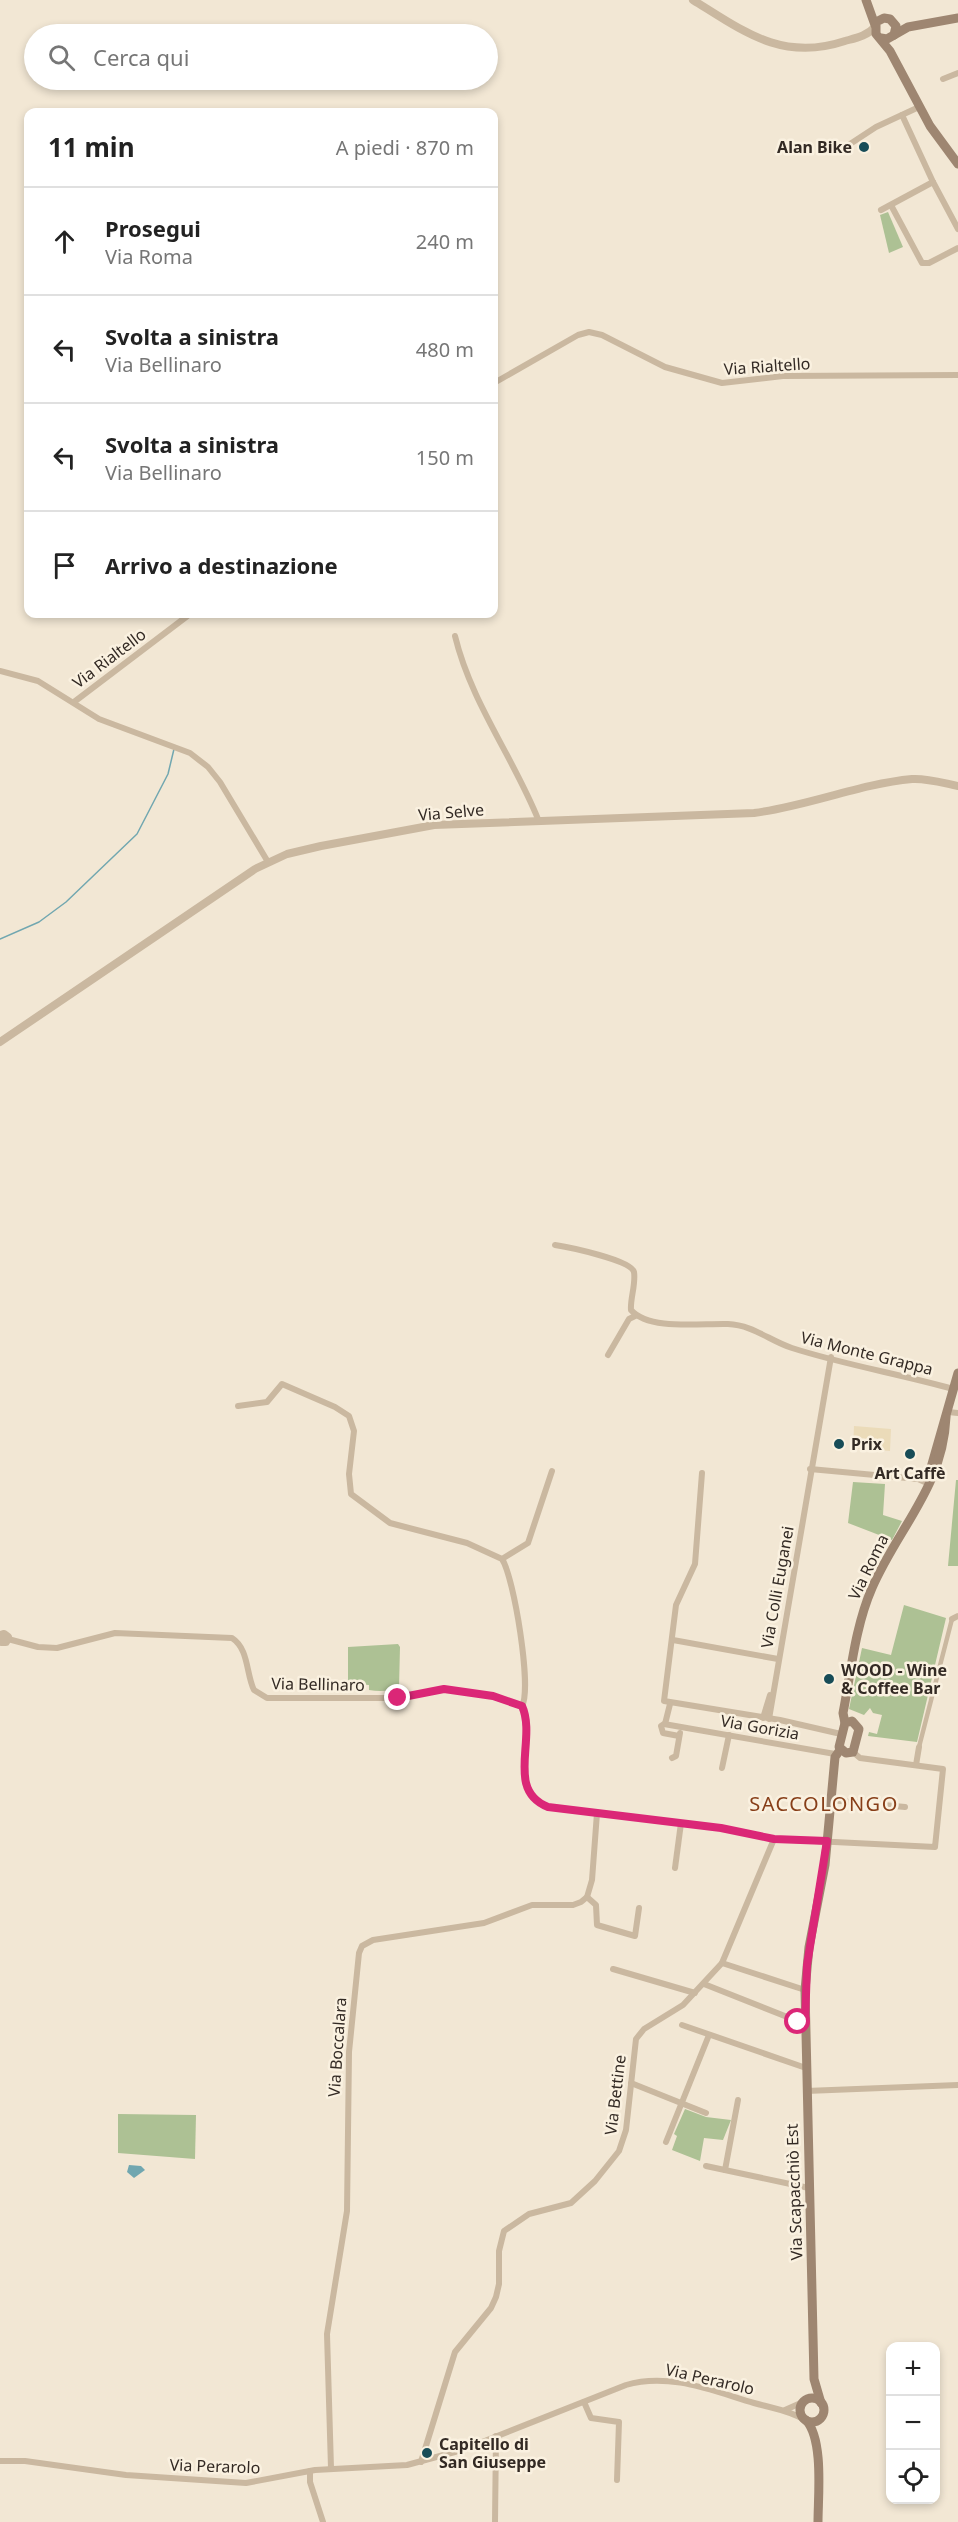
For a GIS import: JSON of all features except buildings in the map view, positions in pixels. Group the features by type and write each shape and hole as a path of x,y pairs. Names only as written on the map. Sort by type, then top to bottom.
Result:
{"main road":[{"path":"868,4 896,26 890,51"},
{"path":"868,4 877,32 890,51 919,107 958,164"},
{"path":"877,32 878,20 889,19 908,27"},
{"path":"877,32 894,35 908,27 958,19"},
{"name":"Via Roma","path":"838,1752 839,1733 845,1723 843,1713 868,1596 941,1459 947,1415 958,1373"},
{"name":"Via Roma","path":"921,1500 947,1415"},
{"path":"805,1990 809,1947 827,1841 830,1800 838,1752 853,1752 858,1726 852,1721 845,1723"},
{"name":"Via Scapacchiò Est","path":"805,1990 814,2379 823,2416 816,2446"},
{"name":"Via Scapacchiò Est","path":"814,2379 800,2409 804,2420 811,2426 816,2446 818,2522"},
{"path":"804,2402 815,2399 821,2403"},
{"path":"804,2420 815,2422 823,2416"}],"street":[{"path":"693,0 745,33 799,48 837,44 877,32"},
{"path":"943,79 958,74"},
{"path":"847,146 876,127 919,107"},
{"path":"902,115 958,229"},
{"path":"881,210 892,207 933,182"},
{"path":"892,207 922,263 929,263 958,248"},
{"name":"Via Rialtello","path":"498,381 578,335 589,332 623,344 665,367 712,382 783,376 958,375"},
{"name":"Via Rialtello","path":"74,702 185,618"},
{"path":"455,636 469,679 538,819"},
{"path":"0,670 38,681 99,719 180,747 200,760 220,782 268,862"},
{"name":"Via Selve","path":"0,1042 268,862 287,854 422,826 538,819 754,813 790,808 872,786 914,779 958,786"},
{"path":"555,1245 581,1249 629,1266 634,1273 631,1310 635,1316 629,1319 608,1355"},
{"name":"Via Monte Grappa","path":"635,1316 664,1323 748,1327 787,1346 953,1389"},
{"name":"Via Colli Euganei","path":"766,1718 771,1709 810,1469 831,1357"},
{"path":"238,1406 267,1402 282,1384 344,1412 353,1423 354,1431 349,1474 351,1494 390,1522 475,1546 502,1559 512,1581 521,1639 525,1696 522,1706 527,1727 524,1779 527,1791 535,1801 548,1807 721,1828 774,1839 874,1842 935,1847 944,1769 860,1758 853,1752"},
{"path":"947,1415 958,1413"},
{"path":"810,1469 918,1479 927,1482"},
{"path":"502,1559 528,1543 552,1471"},
{"path":"702,1473 695,1564 676,1605 663,1696 665,1703 780,1720 839,1733"},
{"path":"916,1766 955,1617"},
{"name":"Via Bellinaro","path":"2,1638 38,1647 57,1648 115,1633 224,1637 237,1642 244,1653 247,1672 254,1690 267,1698 398,1698 444,1689 493,1696 522,1706"},
{"path":"672,1640 778,1659"},
{"path":"766,1718 772,1692"},
{"path":"670,1704 662,1732 679,1736"},
{"path":"771,1709 780,1720"},
{"name":"Via Gorizia","path":"665,1724 838,1752"},
{"path":"672,1758 676,1756 681,1727"},
{"path":"722,1768 729,1735"},
{"path":"830,1800 905,1807"},
{"path":"597,1813 592,1880 587,1897 596,1905 597,1925 635,1936 639,1908"},
{"path":"675,1868 681,1823"},
{"name":"Via Bettine","path":"421,2462 455,2352 496,2297 499,2284 499,2245 504,2231 529,2214 571,2202 615,2159 626,2130 634,2044 638,2035 695,1994 722,1963 774,1839"},
{"name":"Via Boccalara","path":"331,2468 327,2326 347,2211 349,2052 356,1974 362,1946 373,1940 484,1923 532,1905 573,1905 587,1897"},
{"path":"722,1963 805,1990"},
{"path":"613,1969 695,1994"},
{"path":"704,1984 805,2024"},
{"path":"682,2025 806,2068"},
{"path":"666,2142 709,2035"},
{"path":"631,2083 706,2113"},
{"path":"806,2091 958,2085"},
{"path":"725,2170 738,2100"},
{"path":"706,2166 809,2188"},
{"name":"Via Perarolo","path":"0,2461 25,2461 126,2475 246,2483 331,2468 394,2467 462,2450 626,2385 652,2380 696,2386 784,2410 804,2420"},
{"path":"584,2402 591,2418 619,2422 617,2480"},
{"path":"784,2410 804,2402"},
{"path":"495,2522 496,2436"},
{"path":"310,2471 310,2481 323,2522"}],"green space":[{"path":"888,212 903,247 889,253 880,215"},
{"path":"956,1480 958,1480 958,1566 948,1566"},
{"path":"853,1482 885,1484 883,1515 902,1521 892,1540 848,1523"},
{"path":"904,1605 946,1618 917,1742 868,1736 869,1732 877,1734 882,1715 873,1713 870,1708 864,1715 849,1709 862,1648 891,1655"},
{"path":"398,1644 400,1647 399,1688 377,1691 369,1690 369,1685 348,1684 348,1647"},
{"path":"685,2109 706,2117 731,2120 723,2140 704,2138 700,2161 672,2150 677,2136 674,2134"},
{"path":"118,2114 196,2115 195,2159 118,2153"}],"shaded area":[{"path":"854,1426 891,1429 890,1451 853,1448"}],"water":[{"path":"129,2165 141,2166 145,2170 134,2178 127,2172"}],"waterway":[{"path":"0,939 39,922 66,902 137,834 168,774 174,749"}],"place":[{"name":"Alan Bike","path":"864,147"},
{"name":"Prix","path":"839,1444"},
{"name":"Art Caffè","path":"910,1454"},
{"name":"WOOD - Wine & Coffee Bar","path":"829,1679"},
{"name":"Capitello di San Giuseppe","path":"427,2453"}],"district":[{"name":"SACCOLONGO","path":"824,1803"}],"route":[{"path":"398,1698 444,1689 493,1696 522,1706 527,1727 525,1786 535,1801 548,1807 721,1828 774,1839 827,1841 825,1865 807,1965 805,2024 798,2022"}]}
